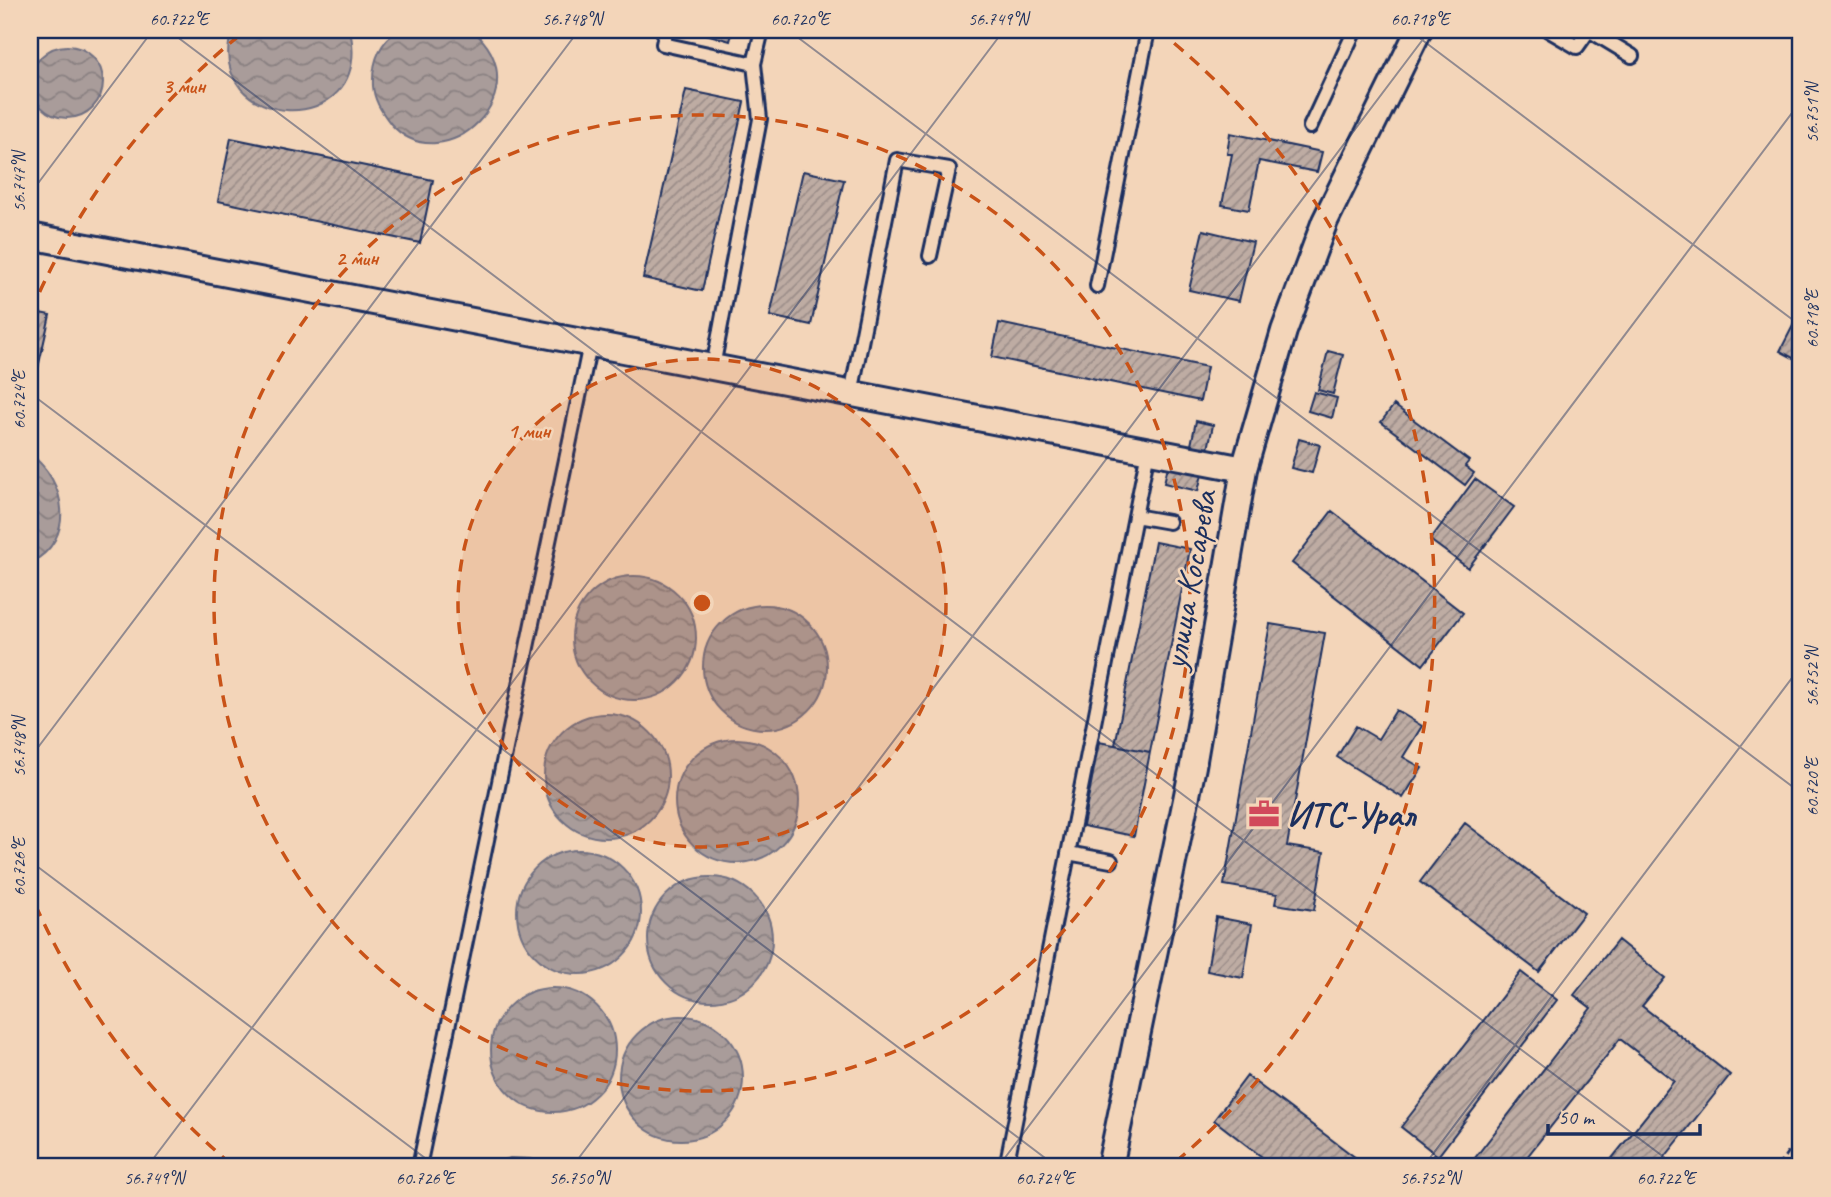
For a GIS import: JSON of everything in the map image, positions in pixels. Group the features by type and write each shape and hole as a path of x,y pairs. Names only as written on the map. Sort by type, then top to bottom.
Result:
{"street":[{"name":"улица Косарева","path":"1110,1167 1193,766 1244,469 1284,331 1325,221 1419,30"},
{"path":"30,236 1244,469"}],"lane":[{"path":"666,30 663,44 754,64"},
{"path":"713,368 760,119 754,64 762,30"},
{"path":"1097,286 1148,30"},
{"path":"1310,127 1355,30"},
{"path":"1548,30 1577,47 1589,30 1632,56"},
{"path":"851,394 897,160 949,169 930,256"},
{"path":"419,1167 590,344"},
{"path":"1006,1167 1148,451"},
{"path":"1135,516 1169,522"},
{"path":"1069,853 1111,861"}],"path":[{"path":"1778,1167 1801,1133"}],"water":[{"path":"232,30 350,30 351,67 338,92 315,106 289,110 262,104 241,88 229,64"},
{"path":"398,30 472,30 491,54 497,78 492,102 478,122 459,136 436,143 413,140 391,124 382,111 374,91 374,70 381,48"},
{"path":"67,46 87,52 97,62 103,82 97,102 87,112 67,118 47,112 37,102 31,82 37,62 47,52"},
{"path":"30,454 52,479 61,510 55,540 45,553 30,563"},
{"path":"634,576 658,580 678,594 692,614 696,638 692,662 678,682 658,696 634,700 610,696 590,682 576,662 572,638 576,614 590,594 610,580"},
{"path":"765,605 789,609 809,623 823,643 827,667 823,691 809,711 789,725 765,729 741,725 721,711 707,691 703,667 707,643 721,623 741,609"},
{"path":"606,714 630,718 650,732 664,752 668,776 664,800 650,820 630,834 606,838 582,834 562,820 548,800 544,776 548,752 562,732 582,718"},
{"path":"737,739 761,743 781,757 795,777 799,801 795,825 781,845 761,859 737,863 713,859 693,845 679,825 675,801 679,777 693,757 713,743"},
{"path":"579,850 603,854 623,868 637,888 641,912 637,936 623,956 603,970 579,974 555,970 535,956 521,936 517,912 521,888 535,868 555,854"},
{"path":"710,877 734,881 754,895 768,915 772,939 768,963 754,983 734,997 710,1001 686,997 666,983 652,963 648,939 652,915 666,895 686,881"},
{"path":"553,988 577,992 597,1006 611,1026 615,1050 611,1074 597,1094 577,1108 553,1112 529,1108 509,1094 495,1074 491,1050 495,1026 509,1006 529,992"},
{"path":"681,1016 705,1020 725,1034 739,1054 743,1078 739,1102 725,1122 705,1136 681,1140 657,1136 637,1122 623,1102 619,1078 623,1054 637,1034 657,1020"},
{"path":"510,1158 530,1159 551,1167 486,1167"}],"building":[{"path":"692,30 733,30 730,41"},
{"path":"686,90 744,102 702,291 643,278"},
{"path":"1230,133 1322,152 1317,172 1259,161 1249,210 1222,205 1232,154 1227,154"},
{"path":"231,138 433,180 420,243 218,201"},
{"path":"803,171 844,180 811,325 770,316"},
{"path":"1203,230 1253,242 1239,301 1189,290"},
{"path":"1801,310 1801,351 1797,360 1780,351"},
{"path":"30,311 50,315 36,377 30,375"},
{"path":"999,323 1207,367 1200,401 992,357"},
{"path":"1328,351 1343,355 1333,394 1318,390"},
{"path":"1314,392 1337,398 1332,418 1308,411"},
{"path":"1394,405 1469,461 1465,466 1474,473 1465,485 1381,422"},
{"path":"1196,421 1213,425 1208,449 1191,445"},
{"path":"1299,439 1320,445 1312,473 1291,468"},
{"path":"1169,462 1203,470 1198,491 1164,483"},
{"path":"1475,479 1514,507 1468,568 1430,540"},
{"path":"1332,511 1463,613 1423,665 1292,563"},
{"path":"1155,542 1190,549 1150,752 1115,745"},
{"path":"1270,624 1325,633 1287,846 1324,852 1314,910 1275,904 1277,894 1224,885"},
{"path":"1396,710 1422,726 1403,757 1422,768 1403,798 1337,757 1356,726 1378,739"},
{"path":"1099,742 1150,752 1134,836 1083,826"},
{"path":"1465,823 1584,913 1539,972 1420,882"},
{"path":"1216,917 1252,924 1243,978 1207,971"},
{"path":"1618,940 1665,978 1642,1006 1730,1075 1657,1167 1605,1167 1674,1081 1620,1039 1519,1167 1468,1167 1591,1008 1574,995"},
{"path":"1521,972 1557,1000 1438,1156 1401,1127"},
{"path":"1247,1076 1368,1167 1275,1167 1214,1120"}],"place":[{"name":"ИТС-Урал","path":"1264,814"}]}
